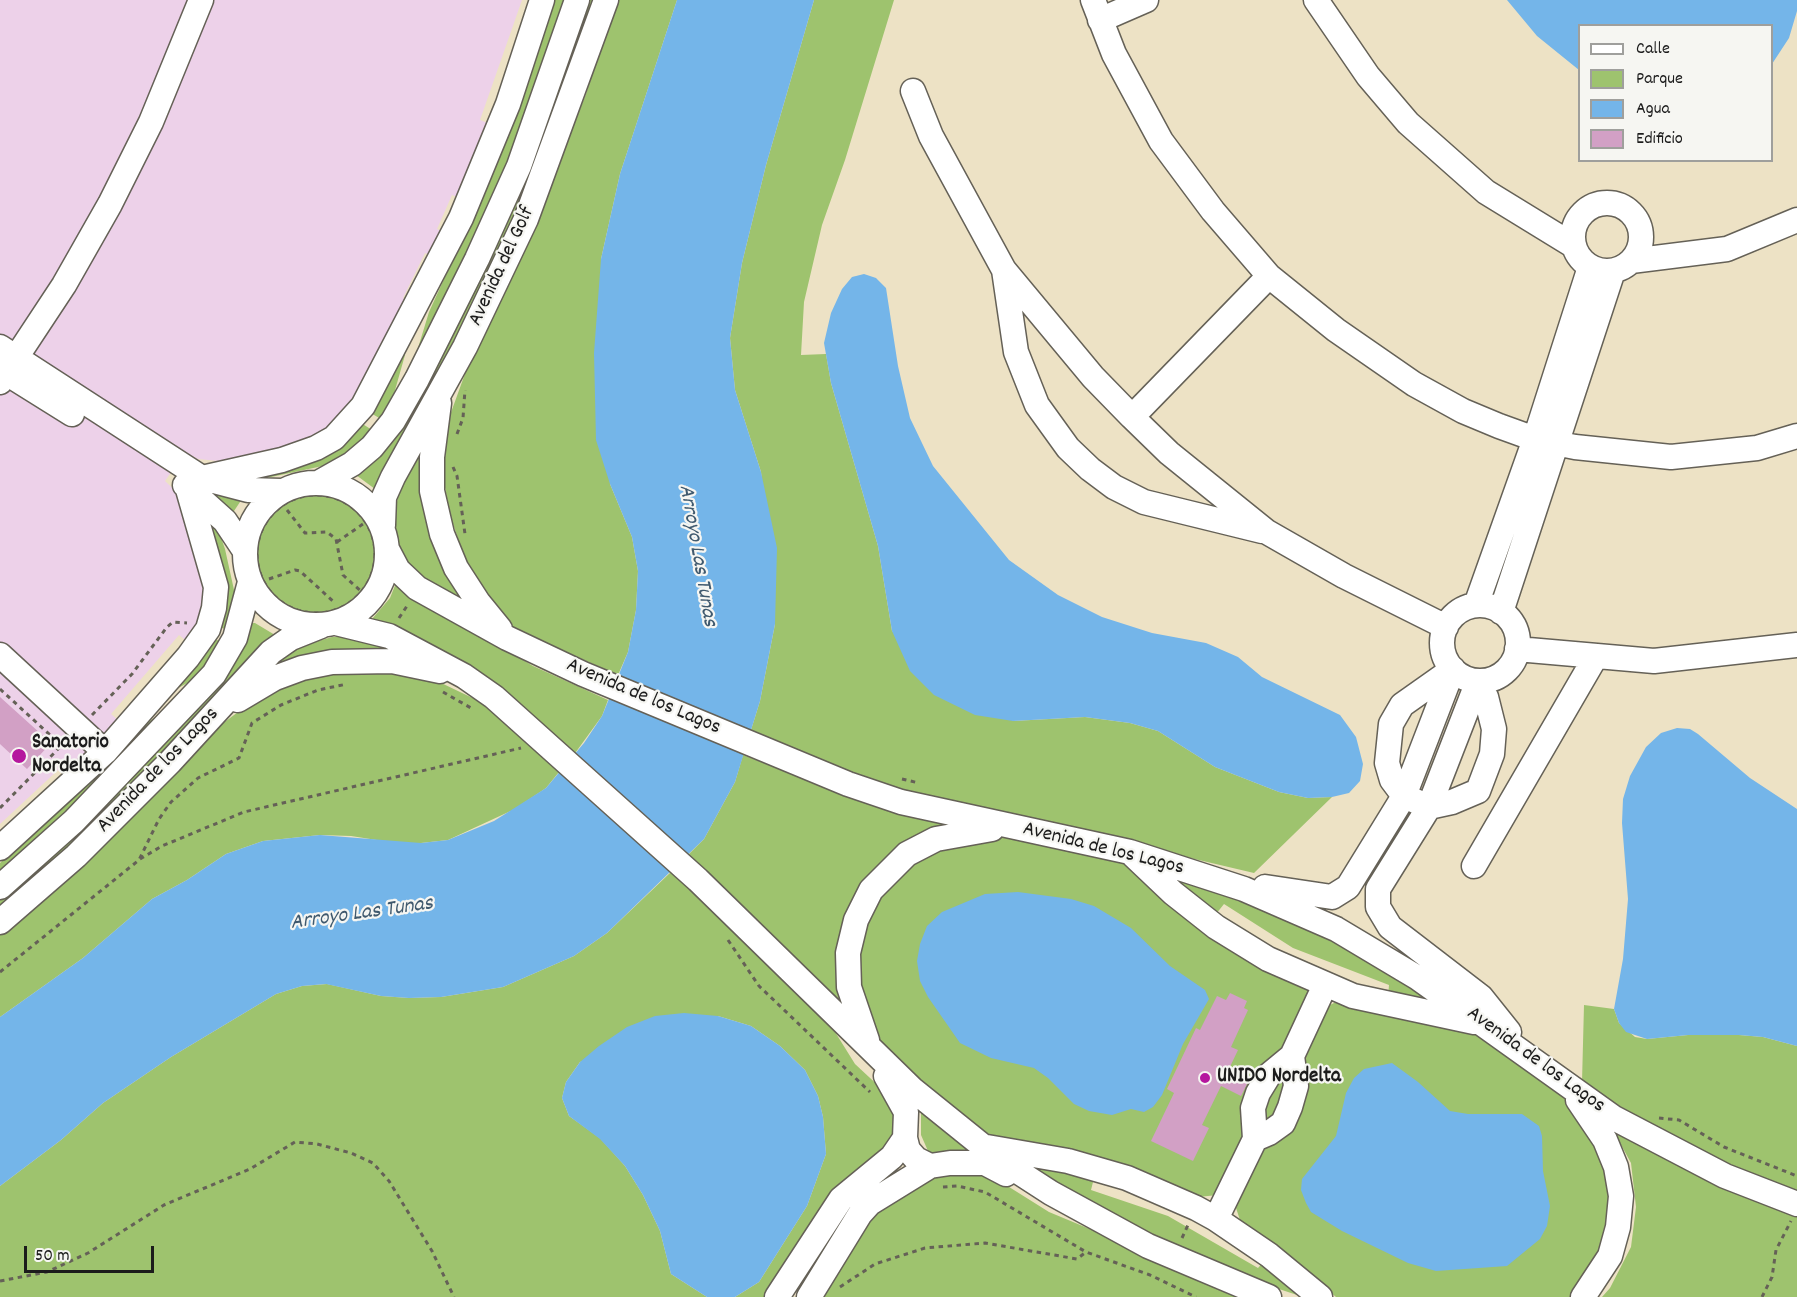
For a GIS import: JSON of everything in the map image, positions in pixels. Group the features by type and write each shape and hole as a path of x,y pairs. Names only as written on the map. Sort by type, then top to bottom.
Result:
{"street":[{"path":"201,0 151,122 110,204 64,285 4,366 186,477 225,521 244,551 256,583 272,610 294,621 337,618 389,636 464,676 494,698 698,880 912,1089 982,1146 1051,1193 1101,1222 1156,1250 1269,1297"},
{"path":"186,477 282,460 316,448 334,438 363,406 421,299 485,164 543,0"},
{"name":"Avenida del Golf","path":"320,482 351,465 372,447 393,422 448,319 497,217 528,141 577,0"},
{"name":"Avenida del Golf","path":"375,521 388,487 465,347 526,219 606,0"},
{"path":"1146,0 1097,10 1114,54 1161,141 1213,211 1269,276 1336,330 1414,384 1463,411 1546,441 1671,457 1757,448 1797,436"},
{"path":"1316,0 1368,76 1408,123 1486,192 1574,246"},
{"path":"913,91 931,136 1004,270 1059,337 1131,417 1192,472 1267,532 1344,576 1446,627"},
{"path":"1684,254 1664,245 1640,227 1632,213 1613,203 1592,206 1580,216 1573,230 1574,246 1582,260 1611,266 1727,249 1797,220"},
{"path":"1529,219 1551,221 1580,216"},
{"path":"1476,605 1546,441 1611,266 1641,242 1640,227"},
{"path":"1004,270 1016,352 1037,405 1068,448 1090,469 1113,486 1144,502 1174,512 1267,532"},
{"path":"1131,417 1269,276"},
{"path":"393,422 421,299"},
{"path":"1016,352 1026,339 1034,334 1046,333 1059,337"},
{"path":"440,392 432,457 432,491 442,534 456,568 478,602 507,638"},
{"path":"1501,612 1546,441"},
{"path":"1174,512 1185,504 1191,494 1192,472"},
{"path":"186,477 282,498"},
{"path":"0,848 105,752 198,645 208,629 214,608 216,587 186,477"},
{"path":"244,551 255,516 266,502 282,498 300,484 320,482 340,485 357,494 375,521 388,551 382,582 366,595"},
{"name":"Avenida de los Lagos","path":"388,551 398,570 417,588 507,638 583,674 787,759 901,802 1130,852 1204,874 1336,929 1418,978 1530,1057 1568,1087 1633,1129 1725,1176 1754,1187 1796,1211"},
{"name":"Avenida de los Lagos","path":"0,887 74,821 207,683 235,638 256,583"},
{"name":"Avenida de los Lagos","path":"0,922 76,856 210,721 271,652 291,638 337,618 366,595"},
{"path":"1476,605 1493,607 1501,612 1514,628 1517,649 1508,669 1489,680 1467,679 1453,669 1442,647 1446,627 1461,610 1476,605"},
{"path":"1517,649 1654,661 1797,645"},
{"path":"1769,649 1797,656"},
{"path":"0,655 105,752"},
{"path":"1474,866 1596,656"},
{"path":"210,721 275,678 302,668 332,662 392,661 464,676"},
{"path":"1453,669 1402,705 1391,724 1386,763 1392,780 1404,796 1429,807 1452,802 1478,791 1492,754 1494,729 1486,697 1478,681"},
{"path":"1204,874 1306,895 1332,897 1348,887 1404,796 1453,669"},
{"path":"1478,681 1429,807 1378,889 1378,907 1390,927 1481,997 1530,1057"},
{"path":"136,719 207,683"},
{"path":"934,1177 911,1155 905,1138 906,1112 870,1049 849,987 848,953 856,920 871,890 907,854 936,838 970,831 1012,828"},
{"path":"1130,852 1173,893 1216,927 1260,954 1325,985 1378,1003 1483,1024"},
{"path":"1216,1219 1255,1139 1253,1108 1258,1093 1269,1075 1292,1056 1325,985"},
{"path":"1255,1139 1269,1133 1282,1122 1290,1107 1296,1086 1292,1056"},
{"path":"1568,1087 1605,1140 1616,1167 1621,1196 1618,1227 1610,1256 1583,1297"},
{"path":"777,1297 841,1199 892,1157 905,1138"},
{"path":"982,1146 1068,1161 1127,1178 1216,1219 1269,1255 1320,1297"},
{"path":"809,1297 860,1214 870,1203 934,1177 950,1163 985,1163 999,1169 1058,1208 1075,1216 1101,1222"}],"path":[{"path":"282,498 320,495 339,499 375,521"},
{"path":"282,498 305,533 327,532 338,542 340,569 366,595"},
{"path":"256,583 260,535 282,498"},
{"path":"338,542 375,521"},
{"path":"337,618 366,595 374,563 375,521"},
{"path":"256,583 295,570 300,571 321,588 337,618"},
{"path":"256,583 284,604 302,611 337,618"},
{"path":"389,636 417,588"},
{"path":"139,860 159,819 171,802 198,778 239,758 252,723 281,705 318,690 349,683"},
{"path":"0,689 62,746"},
{"path":"441,690 455,701 478,711"},
{"path":"0,972 139,860 162,846 244,813 528,747 520,741"},
{"path":"724,931 738,957 759,986 874,1096"},
{"path":"0,1281 47,1272 88,1253 164,1205 250,1169 295,1142 317,1144 351,1153 373,1163 389,1181 432,1251 454,1297"},
{"path":"934,1177 957,1186 985,1192 1086,1252 1150,1275 1196,1297"},
{"path":"1762,1297 1772,1276 1776,1250 1796,1211"},
{"path":"838,1281 835,1289 875,1264 925,1248 985,1243 1077,1259 1086,1252"}],"shaded area":[{"path":"0,0 522,0 480,120 493,125 464,200 452,195 437,229 448,234 436,258 425,253 403,298 414,304 362,397 310,443 229,462 198,459 185,452 165,481 183,498 209,605 189,643 179,635 111,714 120,722 68,779 58,770 0,824"}],"green space":[{"path":"553,0 566,0 501,185 411,371 429,312 489,180"},
{"path":"586,0 597,0 513,233 375,489 356,475 394,441 455,331 504,228 548,117"},
{"path":"614,0 677,0 620,174 601,259 610,484 632,537 638,571 636,610 628,652 618,675 516,630 481,592 468,568 450,515 443,476 449,418 466,371 535,223 586,94"},
{"path":"814,0 894,0 845,160 822,225 804,302 801,355 826,354 831,383 878,546 892,631 1013,721 1085,717 1130,723 1158,731 1215,767 1279,792 1308,798 1332,797 1254,873 906,791 789,753 791,747 751,730 760,701 775,624 761,472 735,390 730,338 742,263 766,165"},
{"path":"404,351 405,355 386,422 369,412"},
{"path":"361,423 377,433 332,464 243,483"},
{"path":"428,436 429,466 475,605 432,586 407,564 397,544 394,523 399,488"},
{"path":"190,476 242,499 230,517"},
{"path":"315,490 339,494 360,508 374,529 378,553 374,577 360,598 339,612 315,616 291,612 270,598 256,577 252,553 256,529 270,508 291,494"},
{"path":"204,504 213,514 225,549 236,599 230,631 217,626"},
{"path":"396,583 533,666 608,700 602,716 573,756 372,619 390,598"},
{"path":"251,623 275,635 170,753 0,911 0,897 99,810 162,747 223,678"},
{"path":"332,637 354,637 394,650 259,677 294,648"},
{"path":"211,638 226,643 196,678 159,699"},
{"path":"369,669 435,680 483,703 559,772 546,788 515,809 448,840 396,843 351,836 320,835 263,841 226,854 187,880 152,899 83,958 0,1017 0,932 93,853 183,767 218,727 270,688 303,677"},
{"path":"171,708 0,874 0,863 151,720"},
{"path":"743,755 834,790 954,822 875,871 846,1008 686,857 704,839 735,782"},
{"path":"984,834 1106,855 1140,871 1308,989 1310,998 1218,1195 1198,1197 1003,1140 982,1131 962,1117 886,1049 871,1029 861,1008 860,942 874,902 921,853"},
{"path":"671,872 747,939 822,1011 855,1064 898,1104 901,1138 767,1297 735,1297 759,1282 807,1206 826,1154 823,1117 818,1096 805,1070 780,1046 751,1026 718,1016 580,1062 566,1082 562,1098 569,1116 600,1138 625,1166 643,1195 660,1231 671,1274 707,1297 0,1297 0,1186 61,1140 103,1103 171,1057 276,994 302,986 327,984 381,996 409,998 441,997 503,987 574,956 607,933"},
{"path":"1165,873 1208,886 1312,931 1356,953 1448,1007 1388,997 1389,985 1293,948 1224,904 1216,914"},
{"path":"1342,999 1459,1026 1503,1045 1573,1105 1594,1132 1614,1188 1604,1248 1582,1286 1570,1297 1336,1297 1279,1248 1240,1220 1235,1205 1265,1146 1306,1085 1305,1057 1328,1006"},
{"path":"1584,1005 1614,1009 1619,1023 1635,1037 1647,1039 1688,1035 1739,1035 1763,1037 1797,1046 1797,1196 1666,1136 1582,1082"},
{"path":"1283,1072 1288,1097 1266,1127 1258,1113"},
{"path":"924,1112 980,1156 935,1156 928,1151 921,1135 921,1113"},
{"path":"1613,1130 1751,1199 1797,1217 1797,1297 1602,1297 1610,1288 1631,1247 1636,1207 1631,1163"},
{"path":"1029,1163 1094,1178 1091,1190 1168,1216 1258,1268 1266,1259 1303,1297 1264,1284 1167,1242 1066,1189"},
{"path":"949,1171 990,1175 1049,1212 1244,1297 817,1297 868,1218 930,1179"}],"water":[{"name":"Arroyo Las Tunas","path":"677,0 814,0 766,165 742,263 730,338 735,390 761,472 777,548 775,624 760,701 735,782 704,839 607,933 574,956 503,987 441,997 409,998 381,996 326,984 302,986 276,994 171,1057 103,1103 61,1140 0,1186 0,1017 83,958 152,899 187,880 226,854 263,841 320,835 421,843 448,840 494,821 546,788 584,743 602,716 628,652 636,610 638,571 632,537 610,484 596,440 594,353 601,259 620,174"},
{"path":"1507,0 1797,0 1797,11 1789,38 1773,62 1773,24 1578,24 1578,69 1537,36"},
{"path":"864,274 876,278 886,288 898,366 910,418 933,466 1009,560 1058,595 1102,617 1152,633 1206,643 1238,657 1262,677 1340,715 1356,737 1363,764 1360,781 1349,793 1332,797 1308,798 1279,792 1215,767 1158,731 1130,723 1085,717 1013,721 975,715 934,695 910,671 892,631 878,546 831,383 824,343 831,313 842,289 852,277"},
{"path":"1677,728 1690,729 1698,734 1750,778 1797,809 1797,1046 1763,1037 1739,1035 1688,1035 1647,1039 1626,1032 1619,1023 1614,1009 1623,959 1628,899 1622,823 1623,799 1630,776 1646,747 1661,733"},
{"path":"1018,892 1071,899 1094,906 1131,928 1170,966 1205,990 1209,999 1183,1044 1162,1095 1153,1107 1144,1112 1131,1109 1112,1115 1089,1111 1074,1104 1048,1078 1034,1068 991,1058 960,1043 928,997 920,981 917,961 927,926 942,912 985,894"},
{"path":"684,1013 718,1016 751,1026 780,1046 805,1070 818,1096 823,1117 826,1154 807,1206 759,1282 735,1297 707,1297 671,1274 660,1231 643,1195 625,1166 600,1139 569,1116 562,1098 566,1082 580,1062 599,1046 627,1027 655,1016"},
{"path":"1392,1063 1418,1082 1450,1111 1468,1114 1522,1114 1539,1126 1542,1136 1543,1171 1550,1206 1547,1226 1540,1239 1507,1266 1436,1271 1408,1263 1342,1231 1311,1212 1301,1190 1302,1179 1336,1136 1346,1093 1354,1078 1364,1069"}],"building":[{"name":"Sanatorio Nordelta","path":"0,697 51,743 27,769 0,744"},
{"name":"UNIDO Nordelta","path":"1230,993 1247,1001 1244,1008 1248,1010 1231,1047 1238,1050 1227,1073 1248,1082 1241,1096 1221,1086 1202,1125 1209,1128 1193,1161 1151,1141 1174,1093 1167,1089 1196,1028 1200,1030 1217,996 1226,1000"}],"place":[{"name":"Sanatorio Nordelta","path":"19,756"},
{"name":"UNIDO Nordelta","path":"1205,1078"}]}
